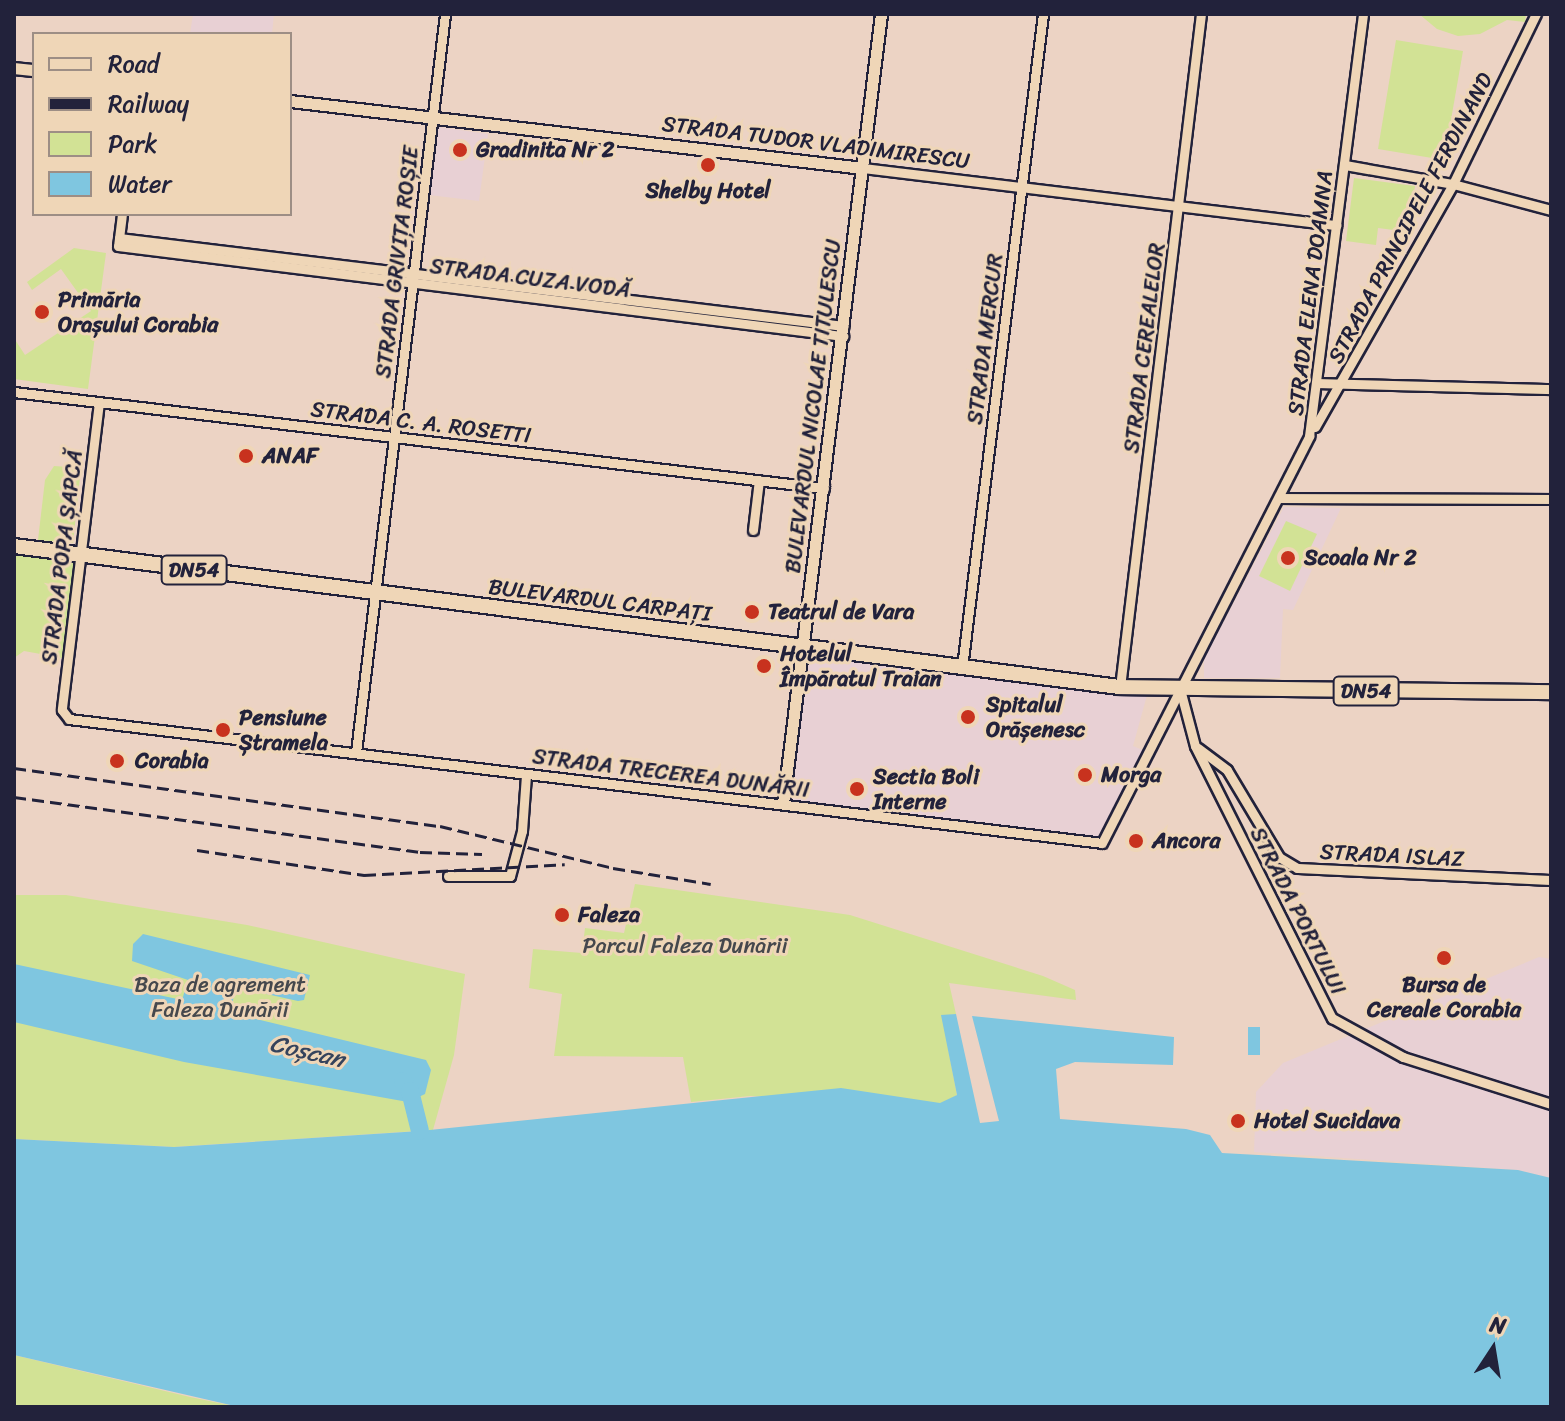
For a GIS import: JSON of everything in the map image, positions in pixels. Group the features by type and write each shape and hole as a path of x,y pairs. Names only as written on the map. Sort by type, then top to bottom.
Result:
{"main road":[{"name":"BULEVARDUL CARPAȚI","path":"14,546 803,648 1120,687 1181,690"},
{"name":"DN54","path":"1181,690 1551,692"}],"street":[{"name":"STRADA GRIVIȚA ROȘIE","path":"356,752 445,14"},
{"name":"BULEVARDUL NICOLAE TITULESCU","path":"783,803 881,14"},
{"name":"STRADA MERCUR","path":"962,667 1043,14"},
{"name":"STRADA CEREALELOR","path":"1120,687 1201,14"},
{"name":"STRADA ELENA DOAMNA","path":"1181,690 1309,436 1320,383 1363,14"},
{"name":"STRADA PRINCIPELE FERDINAND","path":"1309,436 1343,384 1453,184 1536,14"},
{"name":"STRADA TUDOR VLADIMIRESCU","path":"292,101 1337,225"},
{"path":"1345,165 1453,184 1551,210"},
{"name":"STRADA CUZA VODĂ","path":"122,216 118,242 844,331"},
{"path":"1320,383 1551,389"},
{"name":"STRADA C. A. ROSETTI","path":"14,392 824,488"},
{"name":"STRADA POPA ȘAPCĂ","path":"64,716 99,402"},
{"path":"753,530 759,480"},
{"path":"1279,498 1551,499"},
{"name":"STRADA PORTULUI","path":"1181,690 1195,746 1332,1018 1403,1057 1551,1104"},
{"name":"STRADA TRECEREA DUNĂRII","path":"64,716 526,775 1102,843 1181,690"},
{"name":"STRADA ISLAZ","path":"1195,746 1227,770 1279,857 1297,868 1551,880"},
{"path":"448,876 510,876 522,831 526,775"}],"shaded area":[{"path":"193,14 274,14 272,32 190,32"},
{"name":"Gradinita Nr 2","path":"438,127 488,134 479,201 429,195"},
{"name":"Scoala Nr 2","path":"1284,507 1341,508 1293,610 1283,609 1280,678 1204,678 1204,659"},
{"name":"Spitalul Orășenesc","path":"803,648 1149,688 1133,746 1150,753 1102,843 783,803"},
{"path":"1539,957 1551,959 1551,1178 1518,1170 1254,1152 1256,1092 1283,1063"}],"green space":[{"path":"1419,14 1526,14 1525,22 1507,20 1480,34 1458,36 1437,29"},
{"path":"1396,40 1463,51 1444,160 1378,149"},
{"path":"1354,178 1415,186 1409,232 1378,228 1376,245 1346,241"},
{"path":"74,248 106,253 88,389 14,379 14,338 25,355 91,311 61,269 32,290 27,282"},
{"path":"54,466 81,468 73,543 38,540 45,480"},
{"path":"1286,521 1317,534 1290,591 1259,576"},
{"path":"14,546 80,555 68,659 24,651 14,658"},
{"name":"Parcul Faleza Dunării","path":"635,884 850,915 1043,976 1075,990 1076,1000 949,983 956,1014 942,1016 957,1095 937,1107 750,1096 691,1102 683,1057 554,1056 562,994 529,988 533,949 582,953 585,928 624,933"},
{"name":"Baza de agrement Faleza Dunării","path":"14,895 66,895 247,925 465,974 454,1055 433,1130 174,1147 14,1139"},
{"path":"14,1355 190,1397 239,1407 14,1407"}],"water":[{"path":"143,934 310,975 304,1000 298,1001 235,987 231,1013 426,1060 431,1070 425,1094 408,1102 184,1062 14,1022 14,964 182,1000 188,980 132,961 133,944"},
{"path":"956,1014 980,1123 999,1121 972,1016 1174,1037 1173,1065 1075,1062 1056,1069 1060,1119 1186,1129 1210,1135 1222,1153 1518,1170 1551,1178 1551,1407 239,1407 14,1355 14,1139 174,1147 420,1131 841,1088 940,1103 957,1095 941,1015"},
{"path":"1248,1027 1260,1027 1260,1055 1248,1055"}],"waterway":[{"name":"Coșcan","path":"403,1081 410,1091 420,1131"}],"railway":[{"path":"14,768 440,826 613,868 711,884"},
{"path":"14,797 420,852 482,854"},
{"path":"197,850 364,875 565,864"}],"place":[{"name":"Gradinita Nr 2","path":"460,150"},
{"name":"Shelby Hotel","path":"708,165"},
{"name":"Primăria Orașului Corabia","path":"42,312"},
{"name":"ANAF","path":"246,456"},
{"name":"Scoala Nr 2","path":"1288,558"},
{"name":"Teatrul de Vara","path":"752,612"},
{"name":"Hotelul Împăratul Traian","path":"764,666"},
{"name":"Spitalul Orășenesc","path":"968,717"},
{"name":"Pensiune Ștramela","path":"223,730"},
{"name":"Corabia","path":"117,761"},
{"name":"Morga","path":"1085,775"},
{"name":"Sectia Boli Interne","path":"857,789"},
{"name":"Ancora","path":"1136,841"},
{"name":"Faleza","path":"562,915"},
{"name":"Bursa de Cereale Corabia","path":"1444,958"},
{"name":"Hotel Sucidava","path":"1238,1121"}]}
